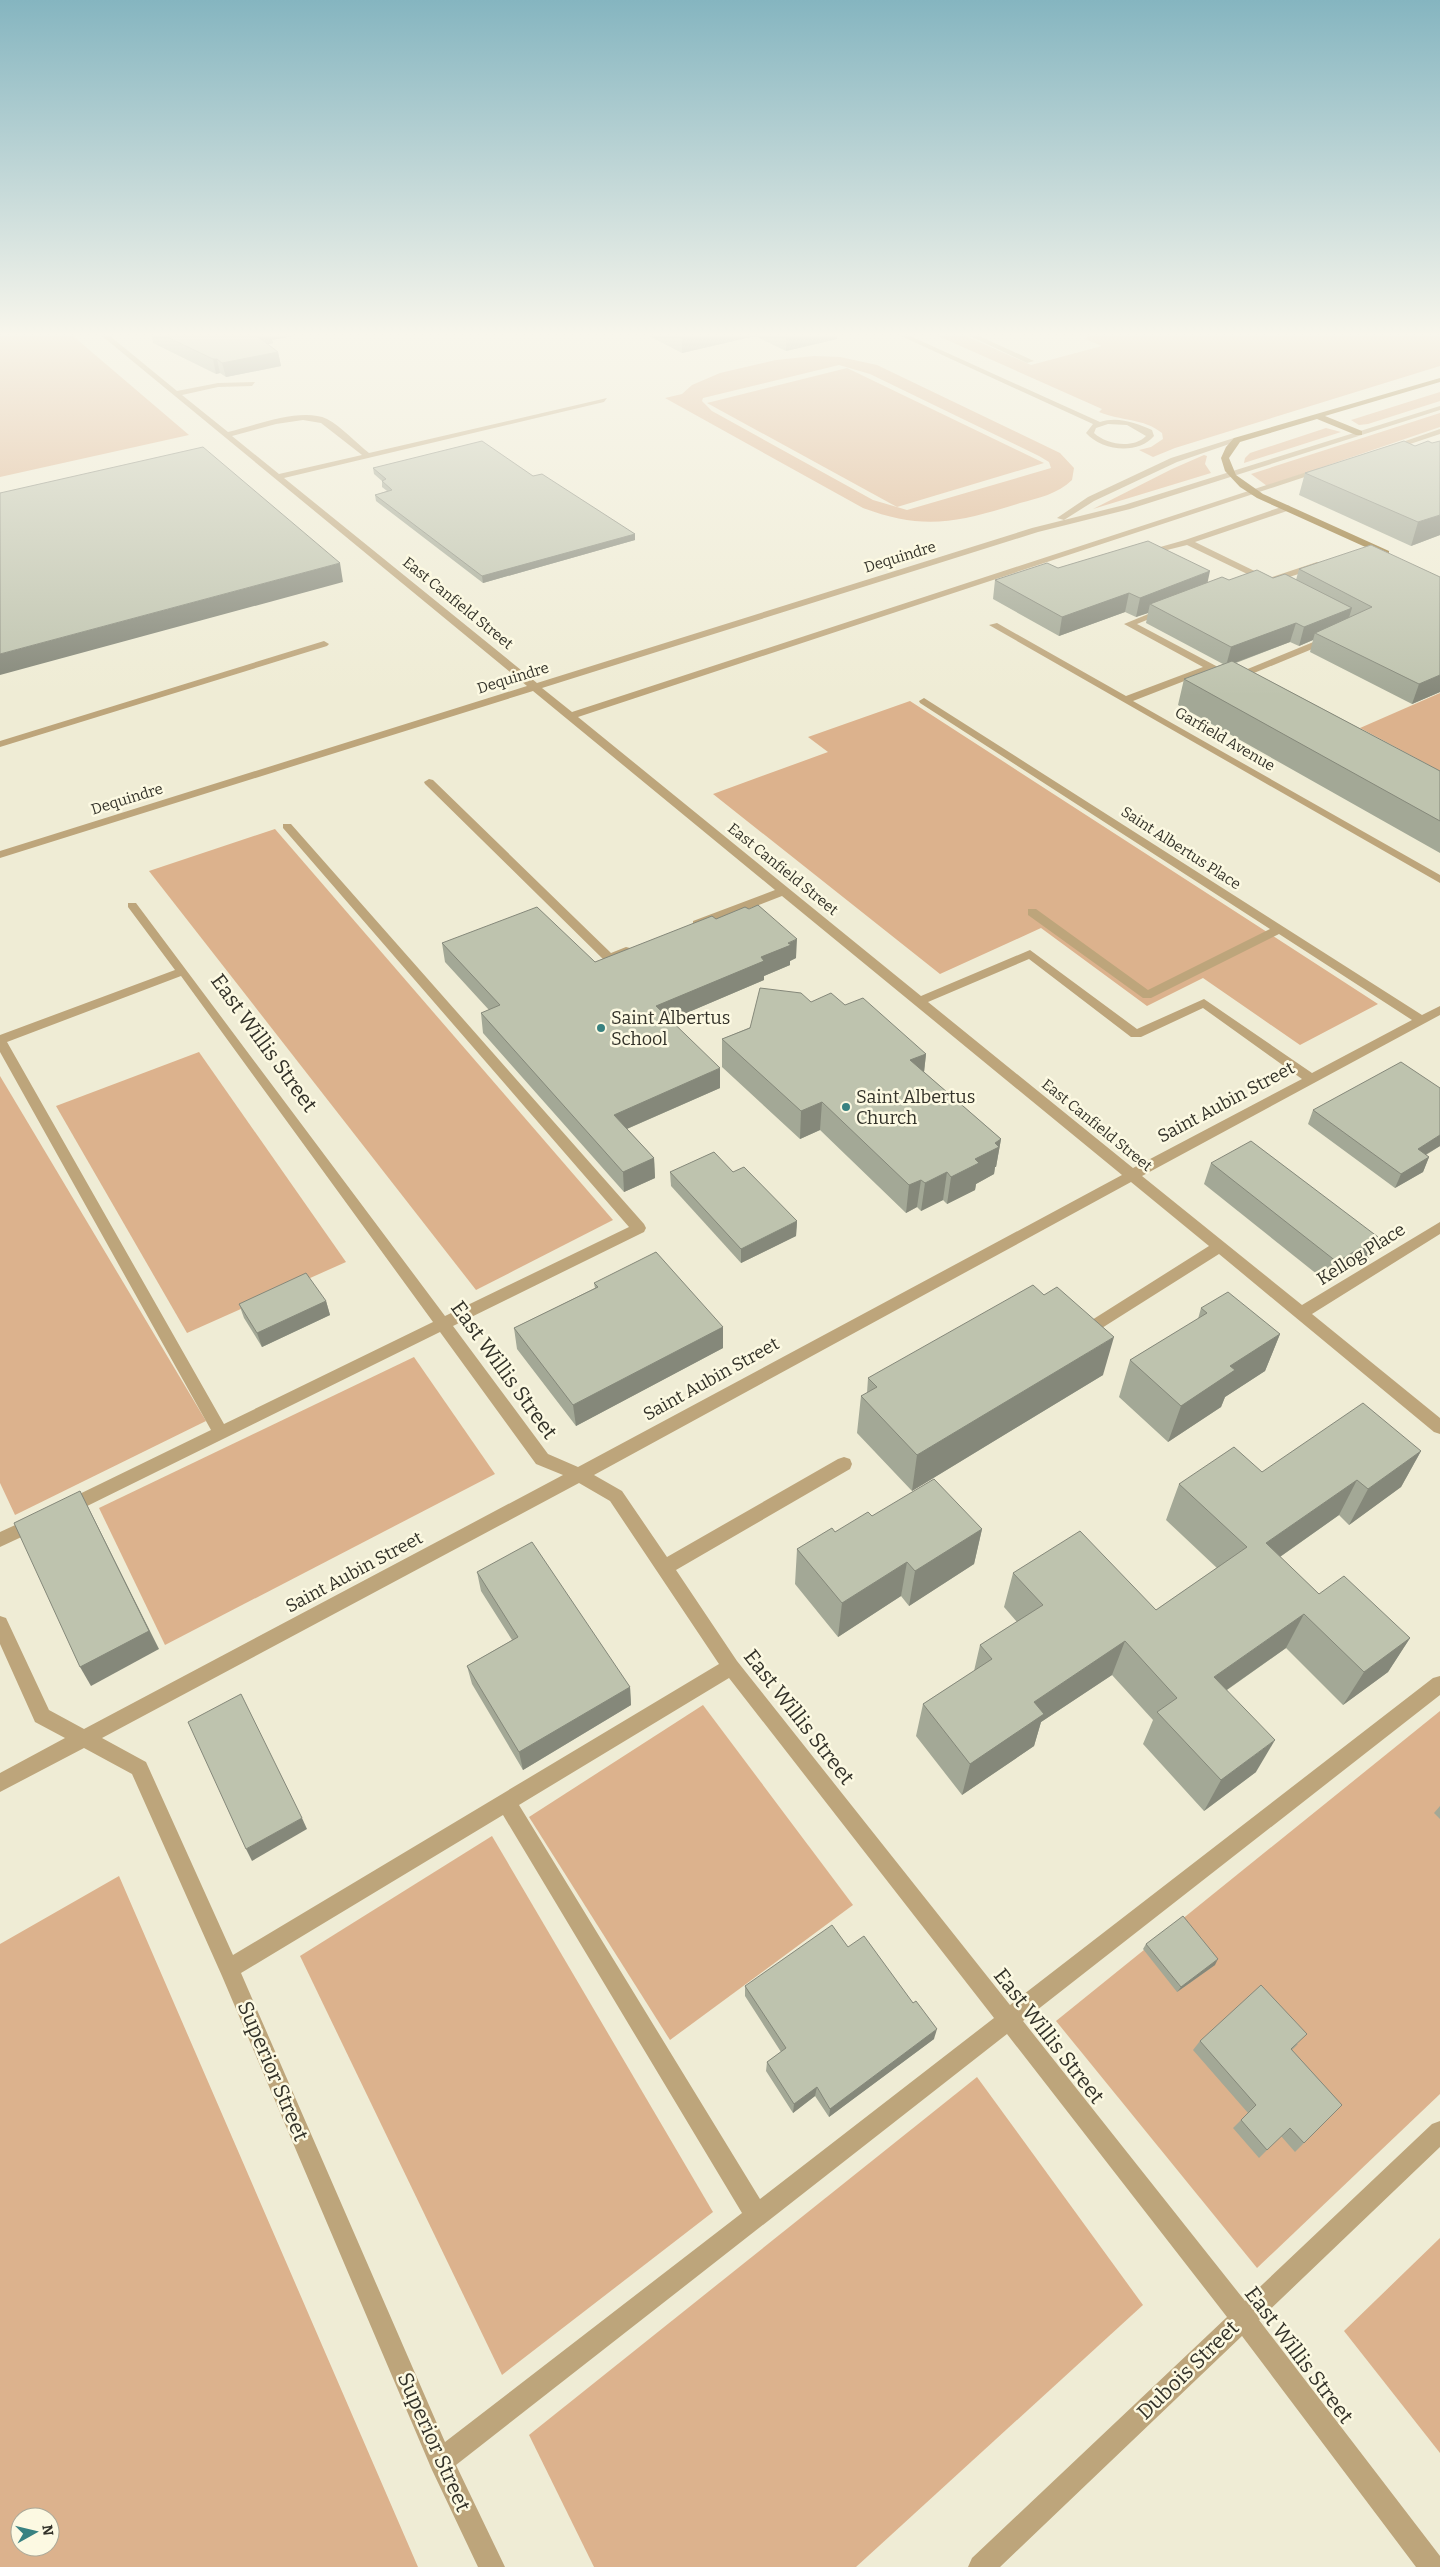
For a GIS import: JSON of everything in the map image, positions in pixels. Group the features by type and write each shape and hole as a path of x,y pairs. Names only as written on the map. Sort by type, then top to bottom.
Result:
{"main road":[{"path":"1226,456 1230,473 1255,492 1395,557"}],"street":[{"name":"East Canfield Street","path":"252,456 1440,1427"},
{"path":"278,477 368,456"},
{"name":"Dequindre","path":"1035,530 1064,517 1091,499 1174,460 1187,456"},
{"name":"Dequindre","path":"0,855 1035,530 1127,507 1285,456"},
{"path":"570,716 1329,468"},
{"path":"1132,556 1188,542 1287,508"},
{"path":"1188,542 1252,577 1268,581 1284,590"},
{"path":"1356,550 1369,545"},
{"path":"1268,581 1322,562"},
{"path":"1174,606 1128,624 1237,681 1341,634"},
{"name":"Garfield Avenue","path":"994,624 1440,880"},
{"path":"0,744 324,644"},
{"path":"1126,700 1211,667"},
{"name":"Saint Albertus Place","path":"924,701 1421,1020"},
{"path":"429,782 608,958 636,947"},
{"path":"0,1540 639,1228 287,826"},
{"path":"682,930 784,891"},
{"name":"East Willis Street","path":"132,905 183,971 542,1460 579,1475 616,1496 731,1667 1243,2318 1432,2567"},
{"path":"1032,912 1147,995 1279,929"},
{"path":"919,1001 1030,954 1136,1034 1204,1003 1311,1079"},
{"path":"183,971 0,1040 221,1433"},
{"name":"Saint Aubin Street","path":"0,1783 579,1475 1440,1010"},
{"name":"Kellog Place","path":"1301,1313 1440,1227"},
{"path":"1089,1329 1220,1247"},
{"path":"664,1568 844,1464"},
{"name":"Superior Street","path":"0,1624 42,1716 85,1737 139,1768 229,1969 440,2461 492,2567"},
{"path":"229,1969 731,1667"},
{"path":"440,2461 1440,1684"},
{"path":"506,1802 756,2214"},
{"name":"Dubois Street","path":"981,2567 1440,2132"}],"shaded area":[{"path":"0,456 95,456 0,477"},
{"path":"769,456 793,456 873,500 907,510 1051,468 1049,462 1039,456 1063,456 1074,468 1072,480 1048,495 960,519 924,522 905,520 863,508"},
{"path":"803,456 1029,456 1044,463 897,507"},
{"path":"1202,456 1206,456 1205,464 1211,473 1093,509"},
{"path":"1247,456 1267,456 1244,463"},
{"path":"1307,456 1356,456 1267,486 1251,474"},
{"path":"1440,693 1440,771 1360,728"},
{"path":"910,701 1378,1004 1300,1045 1203,978 1147,1006 1041,928 940,974 713,794 828,752 808,737"},
{"path":"275,829 613,1220 476,1290 149,871"},
{"path":"199,1052 346,1262 187,1333 56,1106"},
{"path":"0,1076 206,1421 15,1515 0,1483"},
{"path":"414,1357 495,1474 165,1645 99,1508"},
{"path":"703,1705 853,1905 670,2040 529,1817"},
{"path":"1440,1711 1440,2094 1257,2268 1056,2021"},
{"path":"492,1836 713,2212 502,2375 300,1956"},
{"path":"119,1876 418,2567 0,2567 0,1944"},
{"path":"977,2077 1143,2305 856,2567 594,2567 529,2435"},
{"path":"1440,2238 1440,2453 1344,2331"}],"building":[{"path":"164,456 213,456 340,563 0,654 0,493"},
{"path":"422,456 504,456 533,476 542,474 635,534 482,576 375,495 392,490 382,481 386,479 373,468"},
{"path":"1358,456 1440,456 1440,515 1418,522 1305,473"},
{"path":"1148,541 1210,571 1140,598 1129,593 1062,617 995,580 1047,563 1058,568"},
{"path":"1371,545 1440,577 1440,675 1419,684 1315,633 1372,607 1299,569"},
{"path":"1257,570 1273,578 1285,574 1352,608 1304,627 1296,623 1231,647 1150,604 1222,577 1229,580"},
{"path":"1232,661 1440,771 1440,821 1184,679"},
{"path":"758,905 797,939 788,943 791,945 761,957 764,961 656,1006 720,1068 614,1115 654,1158 623,1172 481,1013 500,1005 442,943 537,907 595,962 712,916 716,919 745,907 749,909"},
{"name":"Saint Albertus Church","path":"760,988 801,993 811,1002 831,993 845,1005 863,998 926,1054 910,1060 1001,1139 995,1143 999,1147 975,1159 979,1163 951,1177 947,1172 925,1183 921,1180 909,1185 822,1102 801,1111 722,1039 750,1028"},
{"path":"1401,1062 1440,1088 1440,1135 1418,1149 1429,1157 1401,1174 1313,1110"},
{"path":"1251,1141 1378,1237 1337,1262 1211,1163"},
{"path":"714,1152 733,1172 744,1167 797,1221 741,1249 670,1172"},
{"path":"656,1252 723,1327 573,1405 514,1328 598,1287 594,1283"},
{"path":"306,1273 326,1301 257,1333 239,1304"},
{"path":"1033,1285 1044,1295 1057,1287 1114,1337 917,1455 861,1396 877,1387 868,1378"},
{"path":"1228,1292 1280,1334 1230,1366 1235,1370 1181,1406 1130,1360 1207,1313 1201,1308"},
{"path":"1363,1403 1421,1451 1368,1489 1357,1480 1266,1543 1319,1594 1344,1576 1410,1638 1364,1672 1304,1614 1214,1677 1275,1740 1221,1780 1157,1712 1177,1698 1125,1641 1034,1702 1044,1714 970,1764 923,1704 992,1659 980,1645 1043,1605 1013,1573 1080,1531 1156,1610 1247,1547 1179,1484 1234,1447 1262,1472"},
{"path":"934,1479 982,1529 915,1571 907,1562 842,1603 797,1549 832,1528 835,1532 868,1512 872,1516"},
{"path":"80,1491 149,1631 80,1667 14,1523"},
{"path":"532,1542 630,1687 519,1752 467,1666 518,1637 477,1572"},
{"path":"241,1694 302,1818 246,1849 188,1722"},
{"path":"1183,1916 1218,1959 1181,1987 1146,1944"},
{"path":"832,1925 848,1947 864,1936 913,2003 916,2001 937,2029 830,2109 817,2087 794,2104 767,2062 786,2048 745,1986"},
{"path":"1261,1985 1307,2034 1291,2049 1342,2105 1304,2143 1290,2128 1267,2150 1241,2120 1256,2105 1200,2041"}],"place":[{"name":"Saint Albertus School","path":"601,1028"},
{"name":"Saint Albertus Church","path":"846,1107"}]}
